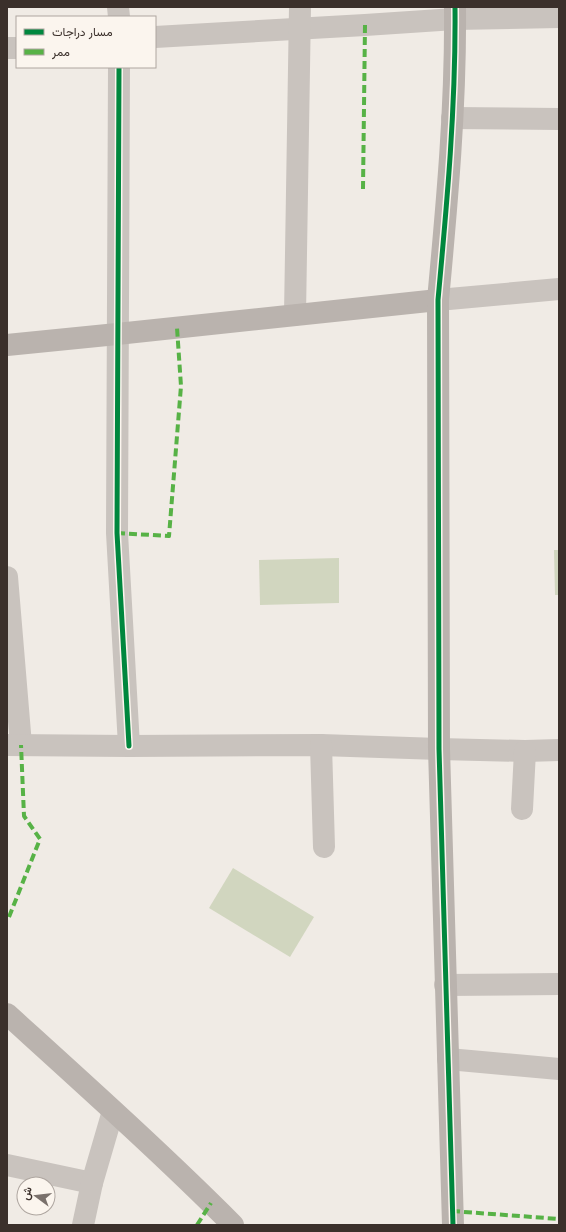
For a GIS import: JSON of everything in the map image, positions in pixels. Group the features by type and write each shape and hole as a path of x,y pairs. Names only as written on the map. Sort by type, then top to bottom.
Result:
{"street":[{"path":"295,315 300,7"},
{"path":"453,1225 438,749 438,300 452,118 455,13"},
{"path":"156,38 299,29 455,13 559,17"},
{"path":"119,68 117,533 129,746"},
{"path":"452,118 559,119"},
{"path":"7,345 438,300 559,289"},
{"path":"7,577 14,745 321,745 525,751 559,750"},
{"path":"321,745 324,848"},
{"path":"522,809 525,751"},
{"path":"445,985 559,984"},
{"path":"7,1014 233,1225"},
{"path":"448,1059 559,1069"},
{"path":"83,1225 92,1183 112,1111"},
{"path":"7,1164 92,1183"}],"green space":[{"path":"554,550 559,550 559,595 555,595"},
{"path":"339,558 339,603 260,605 259,560"},
{"path":"233,868 314,917 290,957 209,908"}],"marked path":[{"path":"363,189 365,25"},
{"path":"117,533 169,536 181,386 177,328"},
{"path":"9,917 40,839 24,816 21,745"},
{"path":"197,1225 211,1203"},
{"path":"452,1211 559,1219"}],"cycle path":[{"path":"453,1225 439,749 438,300 448,191 454,80 455,7"},
{"path":"119,68 117,533 129,746"}]}
